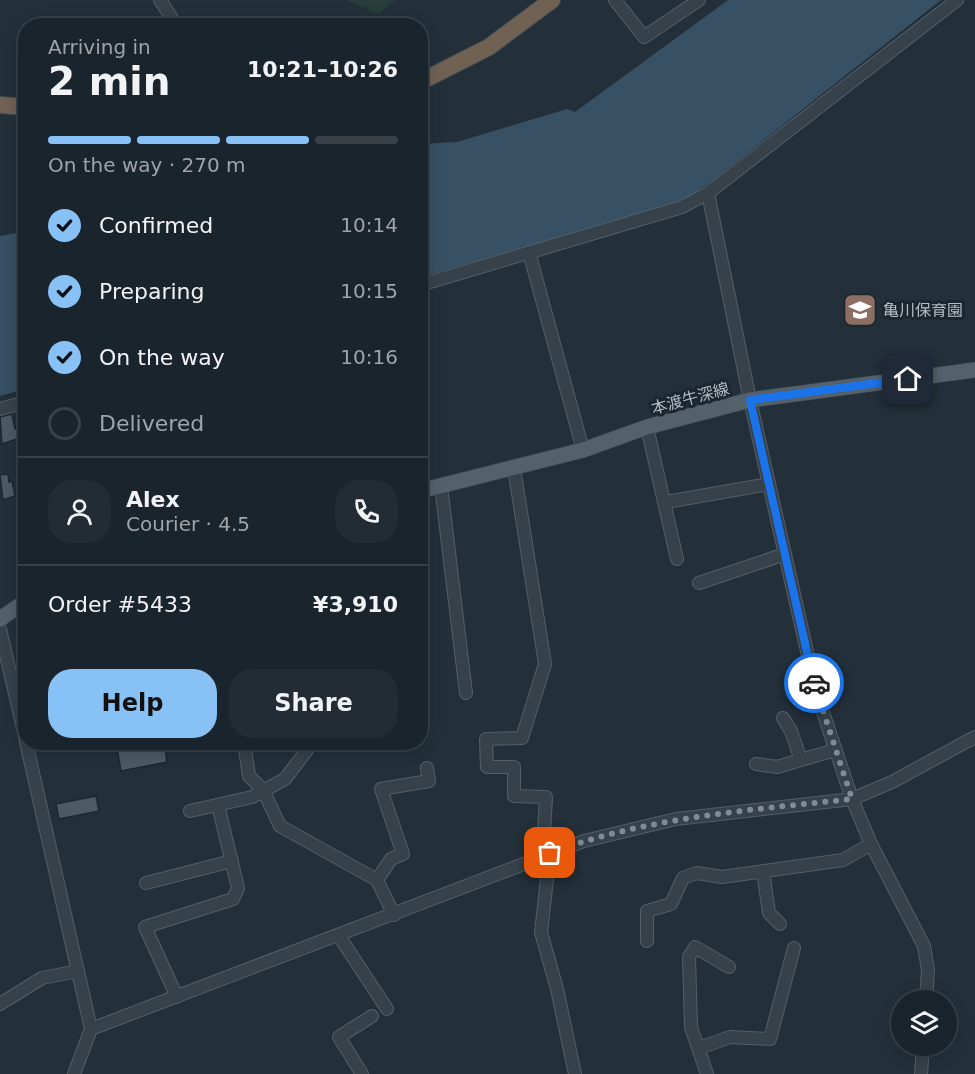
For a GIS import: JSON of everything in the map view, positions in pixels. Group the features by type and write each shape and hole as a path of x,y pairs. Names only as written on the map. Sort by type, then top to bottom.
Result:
{"highway":[{"path":"428,78 489,47 552,0"},
{"path":"0,105 18,106"}],"main road":[{"name":"本渡牛深線","path":"428,489 583,450 647,428 750,400 975,370"},
{"path":"0,619 18,607"}],"street":[{"path":"160,0 172,18"},
{"path":"615,0 644,37 699,0"},
{"path":"428,283 682,207 708,193 957,0"},
{"path":"708,193 750,400 816,691 852,799 871,844 924,946 928,970 927,990"},
{"path":"529,252 583,450"},
{"path":"0,409 18,404"},
{"path":"647,428 661,497 666,502 677,559"},
{"path":"514,468 545,664 522,738 486,739 487,767 514,767 514,796 546,797 544,833 550,853 541,932 557,989 575,1074"},
{"path":"666,502 769,484"},
{"path":"441,486 466,693"},
{"path":"699,583 785,554"},
{"path":"0,629 18,707"},
{"path":"783,718 791,730 801,760"},
{"path":"91,1029 585,841 676,819 852,799 892,782 975,737"},
{"path":"28,750 91,1029 74,1074"},
{"path":"245,750 249,776 263,790 280,826 377,880 394,915"},
{"path":"190,811 252,797 285,778 307,750"},
{"path":"756,764 777,767 835,750"},
{"path":"377,880 391,859 403,854 381,789 429,781 427,768"},
{"path":"177,997 145,927 233,899 238,888 218,805"},
{"path":"647,941 647,911 671,904 683,878 697,873 722,877 843,860 871,844"},
{"path":"146,883 232,861"},
{"path":"763,872 769,913 780,924"},
{"path":"339,936 387,1009"},
{"path":"707,1074 692,1027 689,957 695,947 729,967"},
{"path":"699,1048 730,1036 770,1039 794,948"},
{"path":"0,1004 42,978 78,971"},
{"path":"362,1074 339,1037 372,1017"},
{"path":"921,1074 922,1056"}],"green space":[{"path":"345,0 396,0 379,14"}],"water":[{"path":"728,0 941,0 712,181 685,199 659,209 428,275 428,144 457,142 567,109 575,112"},
{"path":"18,233 18,391 0,396 0,236"}],"building":[{"path":"12,414 15,429 18,428 18,439 2,444 0,417"},
{"path":"8,474 15,496 3,500 0,475"},
{"path":"117,750 165,750 167,762 121,771"},
{"path":"96,796 99,811 59,819 56,804"}],"way so far":[{"path":"550,853 585,841 676,819 852,799 814,683"}],"place":[{"name":"亀川保育園","path":"860,310"}],"route":[{"path":"814,683 750,400 908,379"}]}
